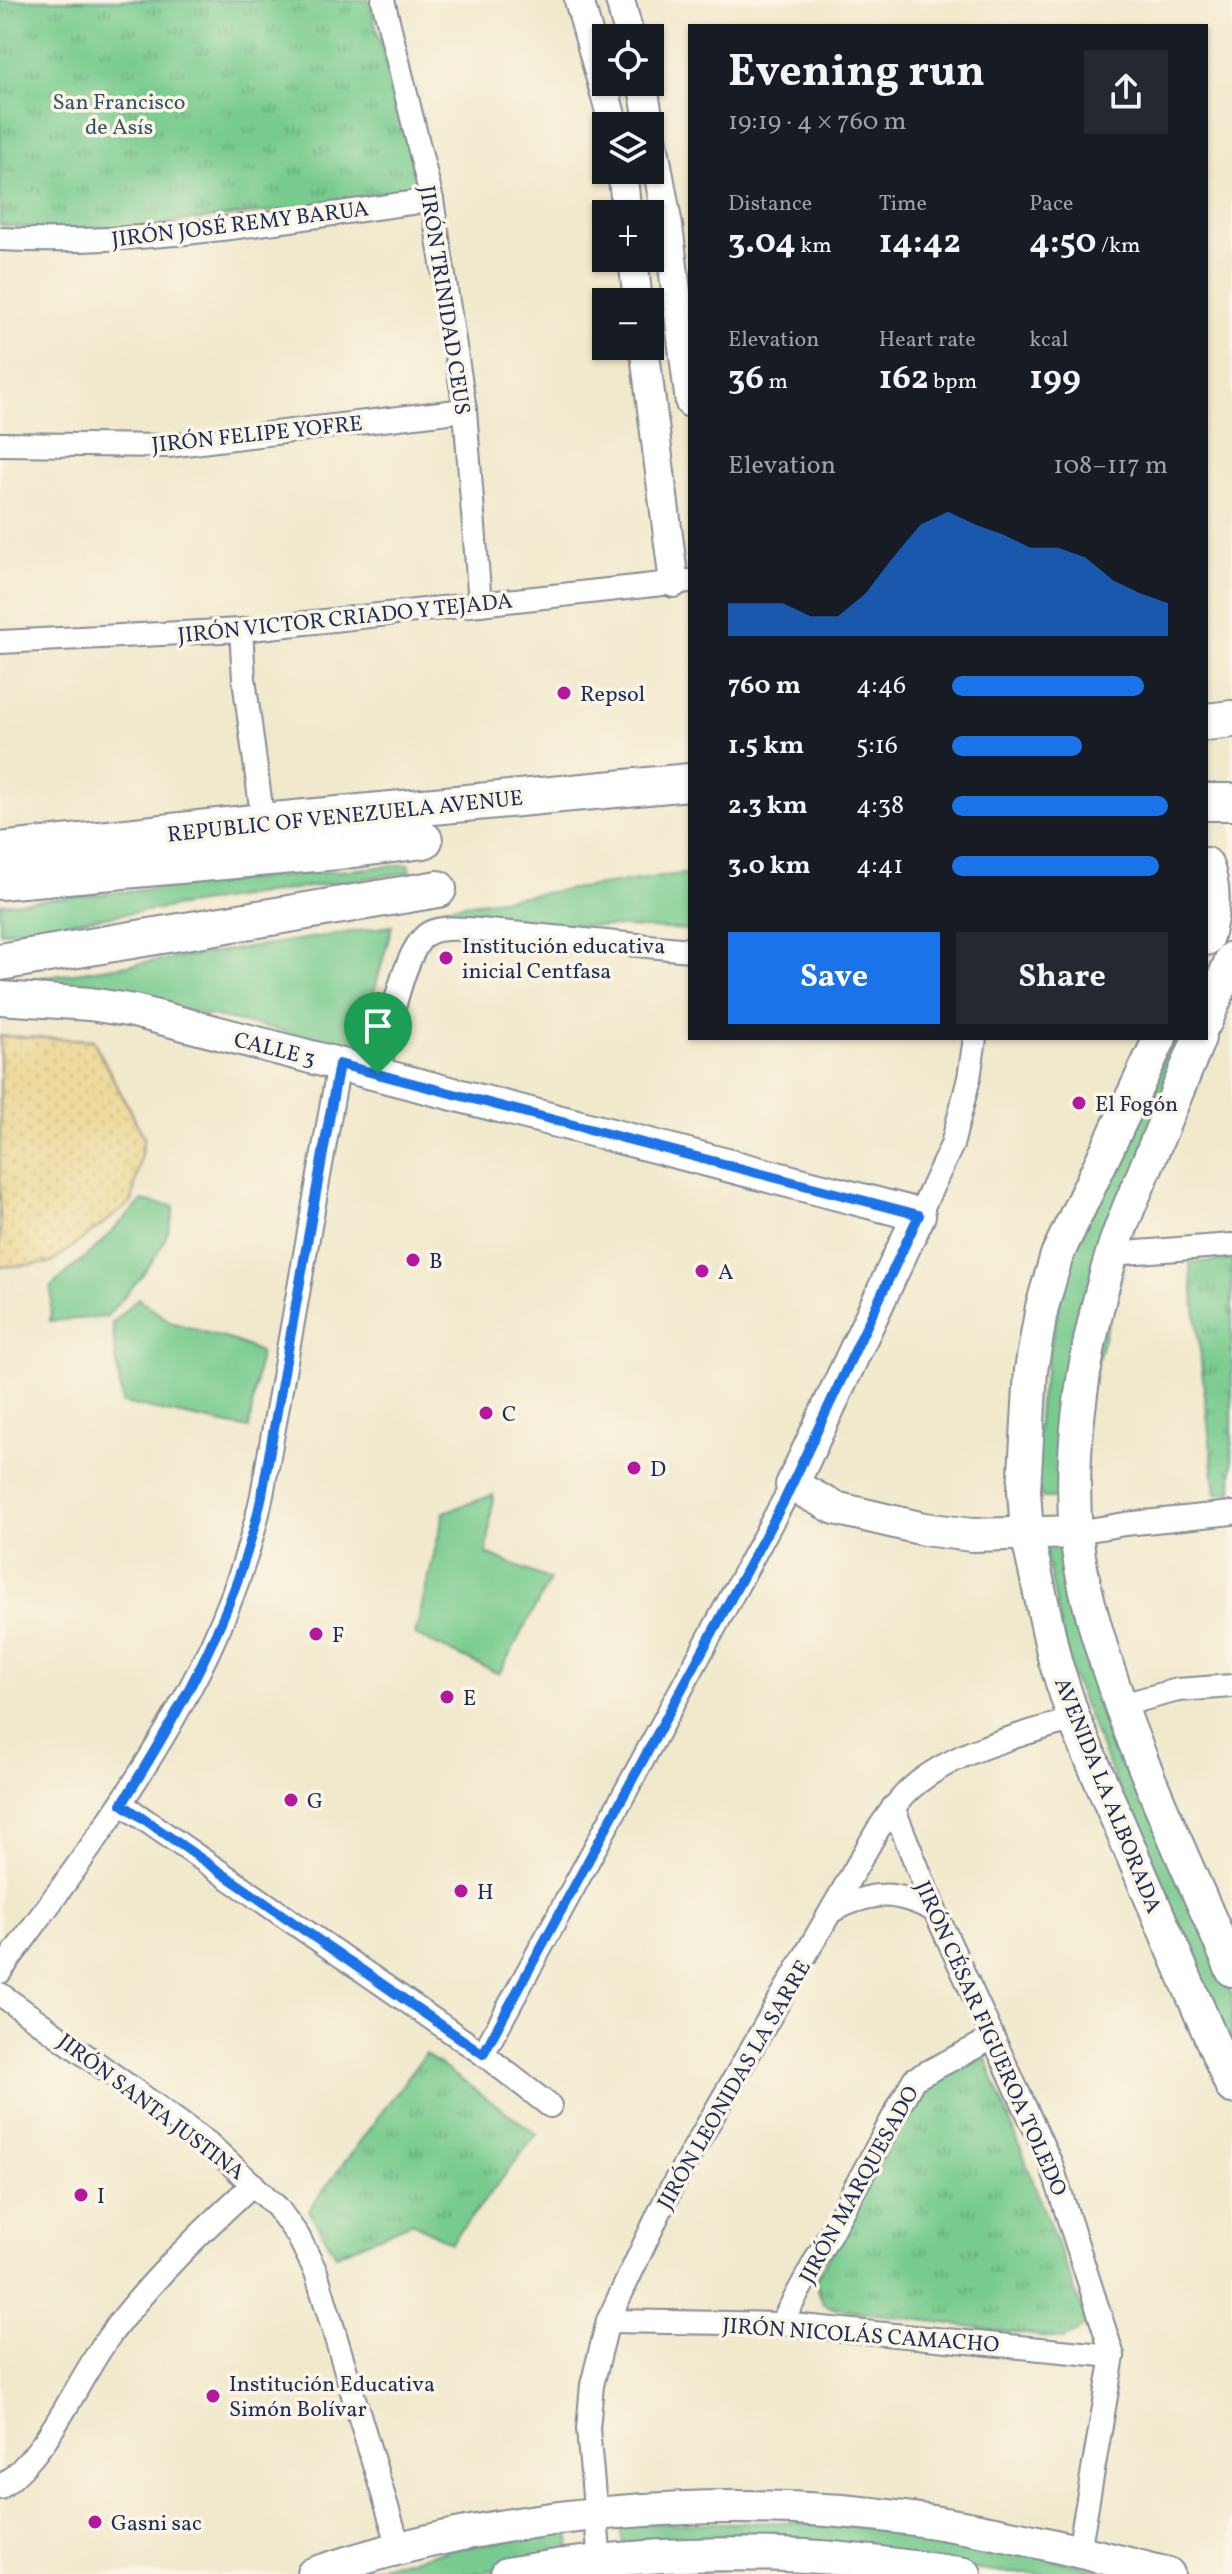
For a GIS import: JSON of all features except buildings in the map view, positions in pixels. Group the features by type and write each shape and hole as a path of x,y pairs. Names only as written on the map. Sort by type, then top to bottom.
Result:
{"main road":[{"path":"1208,722 1232,719"},
{"name":"REPUBLIC OF VENEZUELA AVENUE","path":"0,851 263,822 688,782"},
{"path":"1208,802 1232,802"},
{"path":"223,861 256,837 263,822"},
{"name":"REPUBLIC OF VENEZUELA AVENUE","path":"0,881 338,851 424,840"},
{"path":"338,851 340,906"},
{"path":"1208,872 1213,891 1208,931"},
{"path":"0,962 438,889"},
{"path":"1208,1016 1232,958"},
{"name":"CALLE 3","path":"0,998 109,1006 919,1215"},
{"name":"AVENIDA LA ALBORADA","path":"1159,1040 1057,1255 1042,1307 1027,1403 1024,1490 1027,1534 1044,1621 1074,1719 1232,2087"},
{"name":"AVENIDA LA ALBORADA","path":"1198,1040 1111,1254 1095,1316 1077,1443 1077,1532 1089,1601 1121,1705 1232,1970"},
{"path":"919,1215 792,1485 835,1508 924,1529 972,1535 1077,1532"},
{"path":"313,2574 399,2547 532,2522 694,2509 828,2511 910,2518 988,2531 1168,2574"},
{"path":"507,2574 704,2555 808,2556 965,2574"}],"street":[{"name":"JIRÓN TRINIDAD CEUS","path":"383,0 432,200 465,410 480,604"},
{"path":"579,0 610,112"},
{"path":"620,0 626,24"},
{"path":"645,96 668,226 688,387"},
{"name":"JIRÓN JOSÉ REMY BARUA","path":"0,239 82,240 171,235 432,200"},
{"path":"646,360 682,582"},
{"name":"JIRÓN FELIPE YOFRE","path":"0,444 168,446 465,410"},
{"name":"JIRÓN VICTOR CRIADO Y TEJADA","path":"0,642 241,630 682,582"},
{"path":"241,630 244,679 263,822"},
{"path":"378,1074 407,962 417,943 430,932 479,930 688,950"},
{"path":"919,1215 952,1145 969,1078 975,1040"},
{"path":"0,1972 122,1804 203,1662 227,1613 245,1564 262,1495 339,1064"},
{"path":"1111,1254 1232,1245"},
{"path":"483,2054 792,1485"},
{"path":"1077,1532 1232,1513"},
{"path":"1121,1705 1178,1690 1232,1686"},
{"name":"JIRÓN LEONIDAS LA SARRE","path":"600,2567 588,2429 592,2385 608,2321 670,2190 893,1807 916,1784 977,1748 1074,1719"},
{"path":"122,1804 483,2054 550,2106"},
{"name":"JIRÓN CÉSAR FIGUEROA TOLEDO","path":"893,1807 935,1911 1051,2164 1113,2356 1079,2551"},
{"path":"832,1911 857,1899 883,1894 911,1898 935,1911"},
{"name":"JIRÓN SANTA JUSTINA","path":"0,1994 208,2143 277,2207 298,2236 316,2272 399,2547"},
{"name":"JIRÓN MARQUESADO","path":"781,2324 914,2079 993,2038"},
{"path":"0,2488 20,2474 47,2441 108,2338 145,2291 203,2230 253,2184"},
{"name":"JIRÓN NICOLÁS CAMACHO","path":"608,2321 781,2324 1113,2356"}],"green space":[{"name":"San Francisco de Asís","path":"0,0 369,0 417,178 413,188 404,197 139,226 63,230 0,225"},
{"path":"409,864 411,872 0,932 0,904"},
{"path":"688,874 688,930 446,919 443,907"},
{"path":"392,926 367,1018 351,1045 34,979"},
{"path":"1171,1040 1185,1040 1060,1498 1043,1498 1034,1481 1039,1404 1069,1252"},
{"path":"142,1201 174,1206 166,1237 149,1266 106,1317 50,1321 52,1286 100,1244"},
{"path":"1232,1260 1232,1492 1216,1494 1190,1263"},
{"path":"138,1298 171,1322 260,1352 249,1429 122,1403 112,1323"},
{"path":"493,1495 487,1554 550,1580 499,1674 415,1635 444,1512"},
{"path":"1045,1549 1082,1550 1108,1692 1232,1996 1232,2064 1069,1669"},
{"path":"425,2054 537,2134 451,2243 412,2222 336,2255 309,2210"},
{"path":"985,2056 1086,2320 1083,2327 1063,2339 833,2308 823,2303 815,2281 924,2083"},
{"path":"809,2522 920,2534 1125,2574 1011,2574 835,2551 625,2549 620,2529 636,2524"},
{"path":"569,2530 570,2555 472,2574 347,2574 449,2550"}],"sand":[{"path":"0,1036 93,1040 144,1137 132,1202 51,1263 0,1267"}],"place":[{"name":"Repsol","path":"564,693"},
{"name":"Institución educativa inicial Centfasa","path":"446,958"},
{"name":"El Fogón","path":"1079,1103"},
{"name":"B","path":"413,1260"},
{"name":"A","path":"702,1271"},
{"name":"C","path":"486,1413"},
{"name":"D","path":"634,1468"},
{"name":"F","path":"316,1634"},
{"name":"E","path":"447,1697"},
{"name":"G","path":"291,1800"},
{"name":"H","path":"461,1891"},
{"name":"I","path":"81,2195"},
{"name":"Institución Educativa Simón Bolívar","path":"213,2396"},
{"name":"Gasni sac","path":"95,2522"}],"route":[{"path":"339,1064 378,1074 919,1215 784,1501 483,2054 122,1804 203,1662 227,1613 245,1564 259,1512 339,1064"}]}
